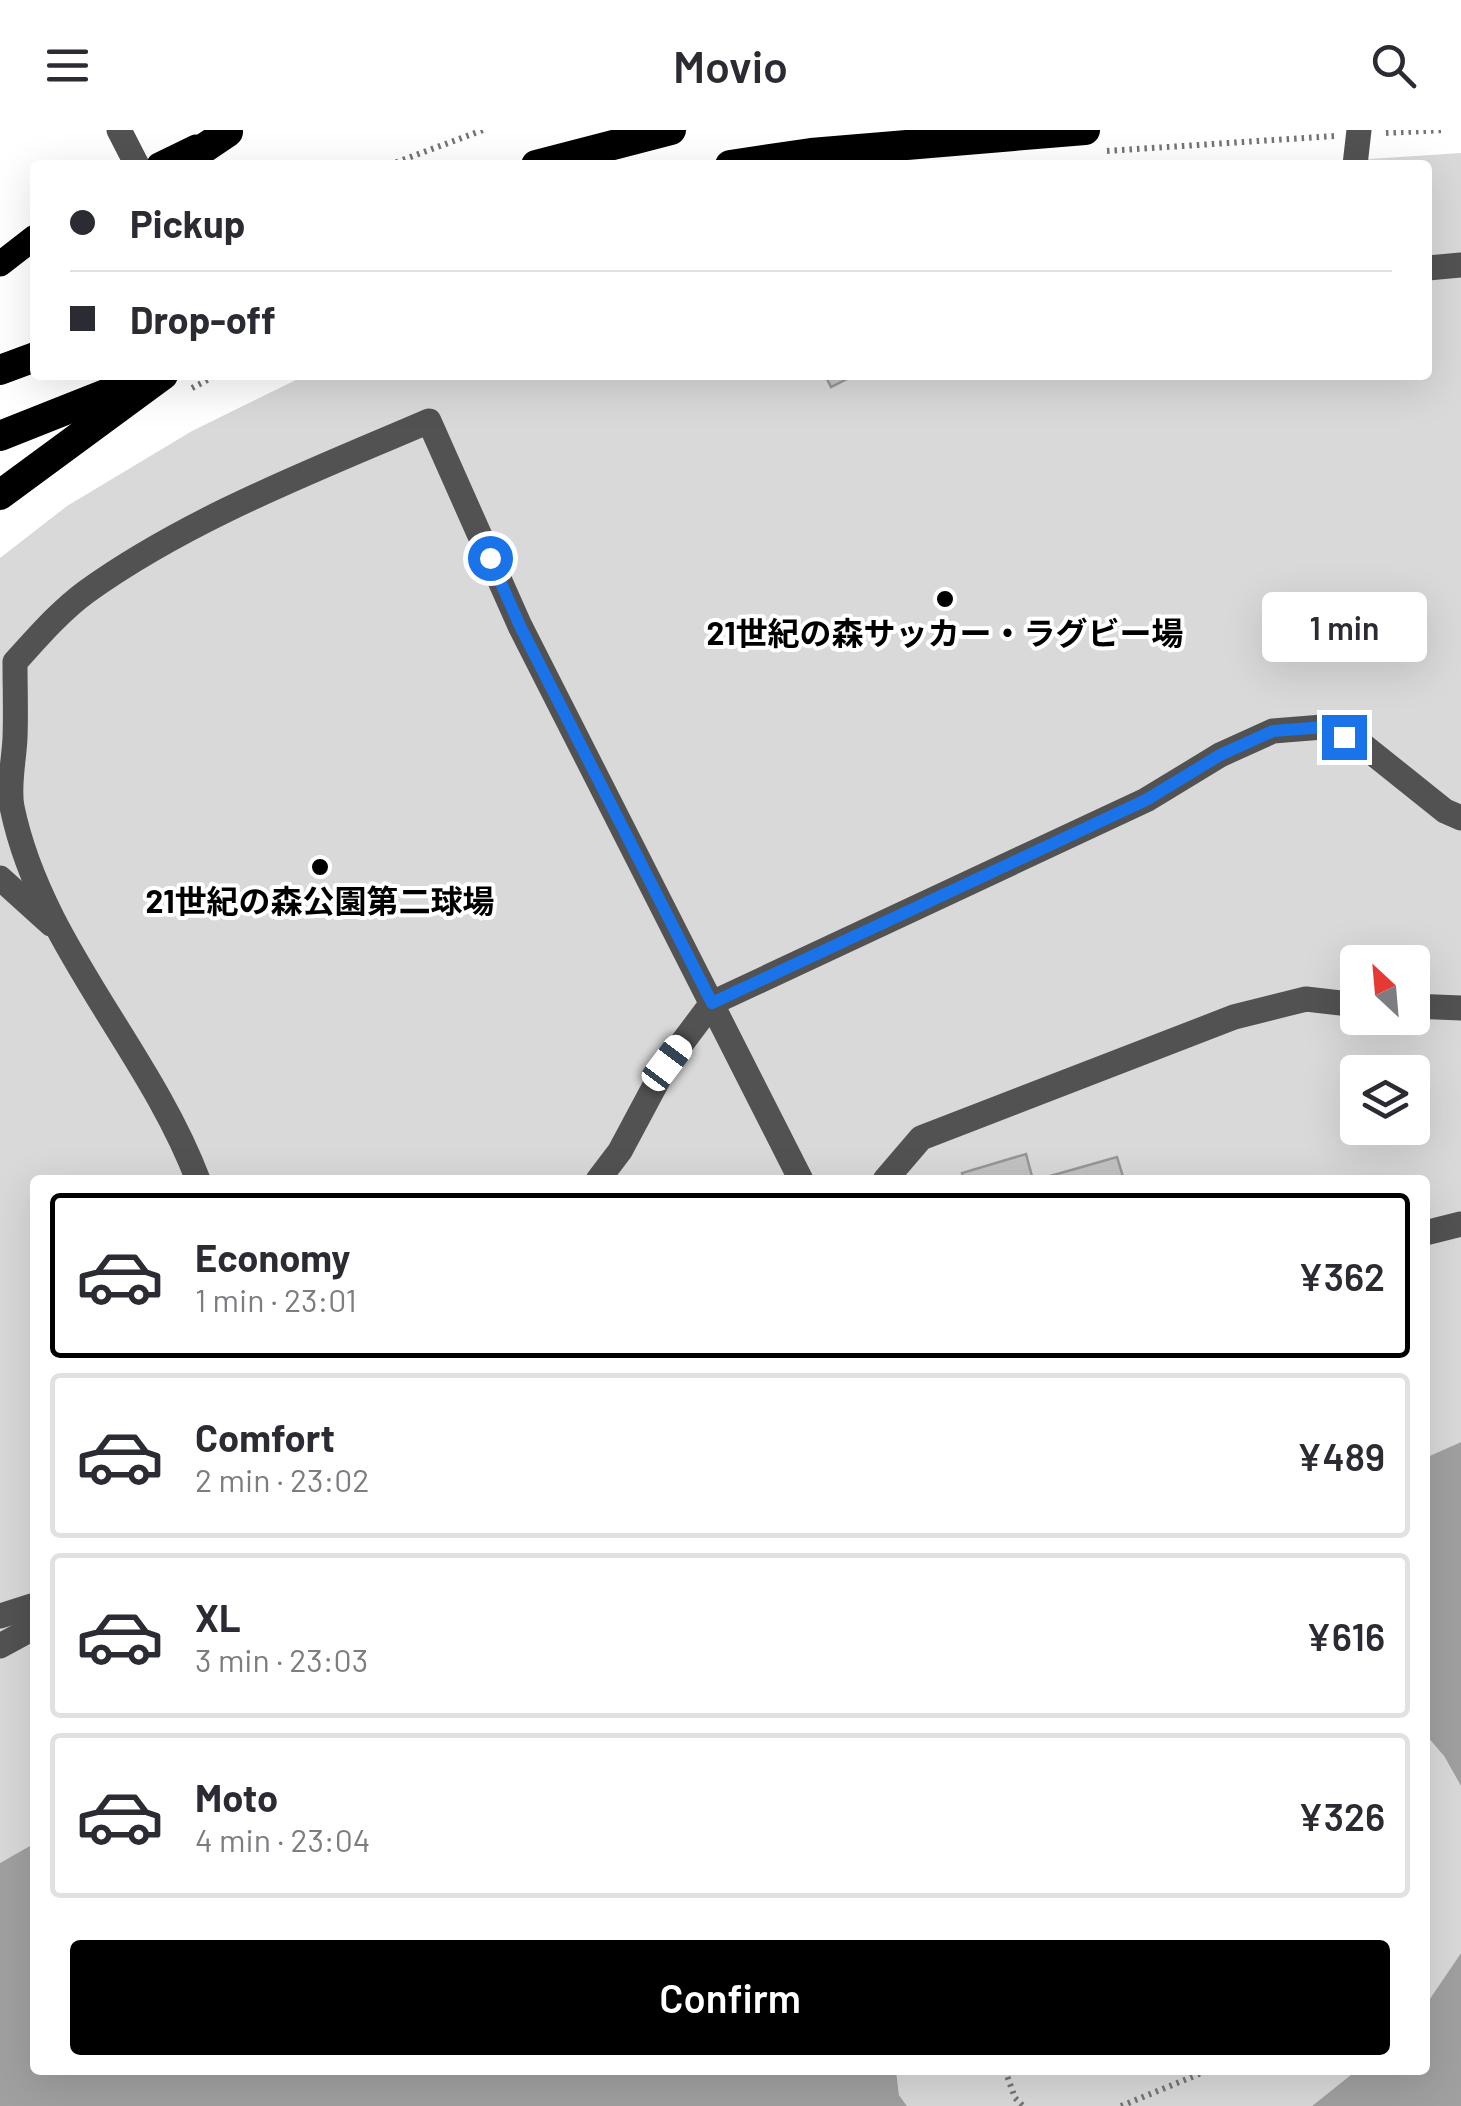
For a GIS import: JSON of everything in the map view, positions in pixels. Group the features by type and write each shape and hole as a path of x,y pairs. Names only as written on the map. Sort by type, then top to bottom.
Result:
{"highway":[{"path":"555,160 671,130"},
{"path":"186,160 230,131"},
{"path":"764,160 812,153 1090,141"},
{"path":"0,370 30,359"},
{"path":"0,436 140,380"},
{"path":"0,494 156,380"}],"main road":[{"path":"169,160 230,131"},
{"path":"0,264 30,241"}],"street":[{"path":"120,130 135,160"},
{"path":"1356,160 1359,132"},
{"path":"1432,268 1461,265"},
{"path":"196,1175 182,1136 58,931 28,864 11,802 7,665 84,594 146,554 270,490 430,421 520,626 798,1175"},
{"path":"602,1175 620,1151 667,1063 712,1003 1146,800 1220,755 1273,731 1324,727 1365,747 1445,812 1461,818"},
{"path":"0,878 58,931"},
{"path":"890,1175 920,1138 1234,1017 1306,999 1340,1003"},
{"path":"1430,1007 1461,1008"},
{"path":"1430,1232 1461,1224"},
{"path":"0,1616 30,1607"},
{"path":"0,1646 30,1630"}],"path":[{"path":"402,160 483,130"},
{"path":"1090,141 1445,130"},
{"path":"1007,2075 1022,2106"},
{"path":"1121,2106 1197,2075"}],"shaded area":[{"path":"1461,153 1461,1442 1430,1456 1430,1175 30,1175 30,1846 0,1863 0,558 67,506 192,431 296,380 1432,380 1432,160 1354,160"},
{"path":"1461,1442 1461,1786 1430,1740 1430,1456"},
{"path":"1430,1740 1461,1786 1461,1953 1430,1999"},
{"path":"30,1846 30,2075 897,2075 899,2095 907,2106 0,2106 0,1863"},
{"path":"1461,1953 1461,2106 1312,2106 1351,2075 1430,2075 1430,1999"},
{"path":"897,2075 1351,2075 1312,2106 907,2106 899,2095"}],"building":[{"path":"1026,1154 1032,1175 963,1175"},
{"path":"1117,1157 1122,1175 1054,1175"}],"place":[{"name":"21世紀の森サッカー・ラグビー場","path":"945,599"},
{"name":"21世紀の森公園第二球場","path":"320,867"}],"route":[{"path":"490,558 520,626 712,1003 1146,800 1220,755 1273,731 1324,727 1344,737"}]}
